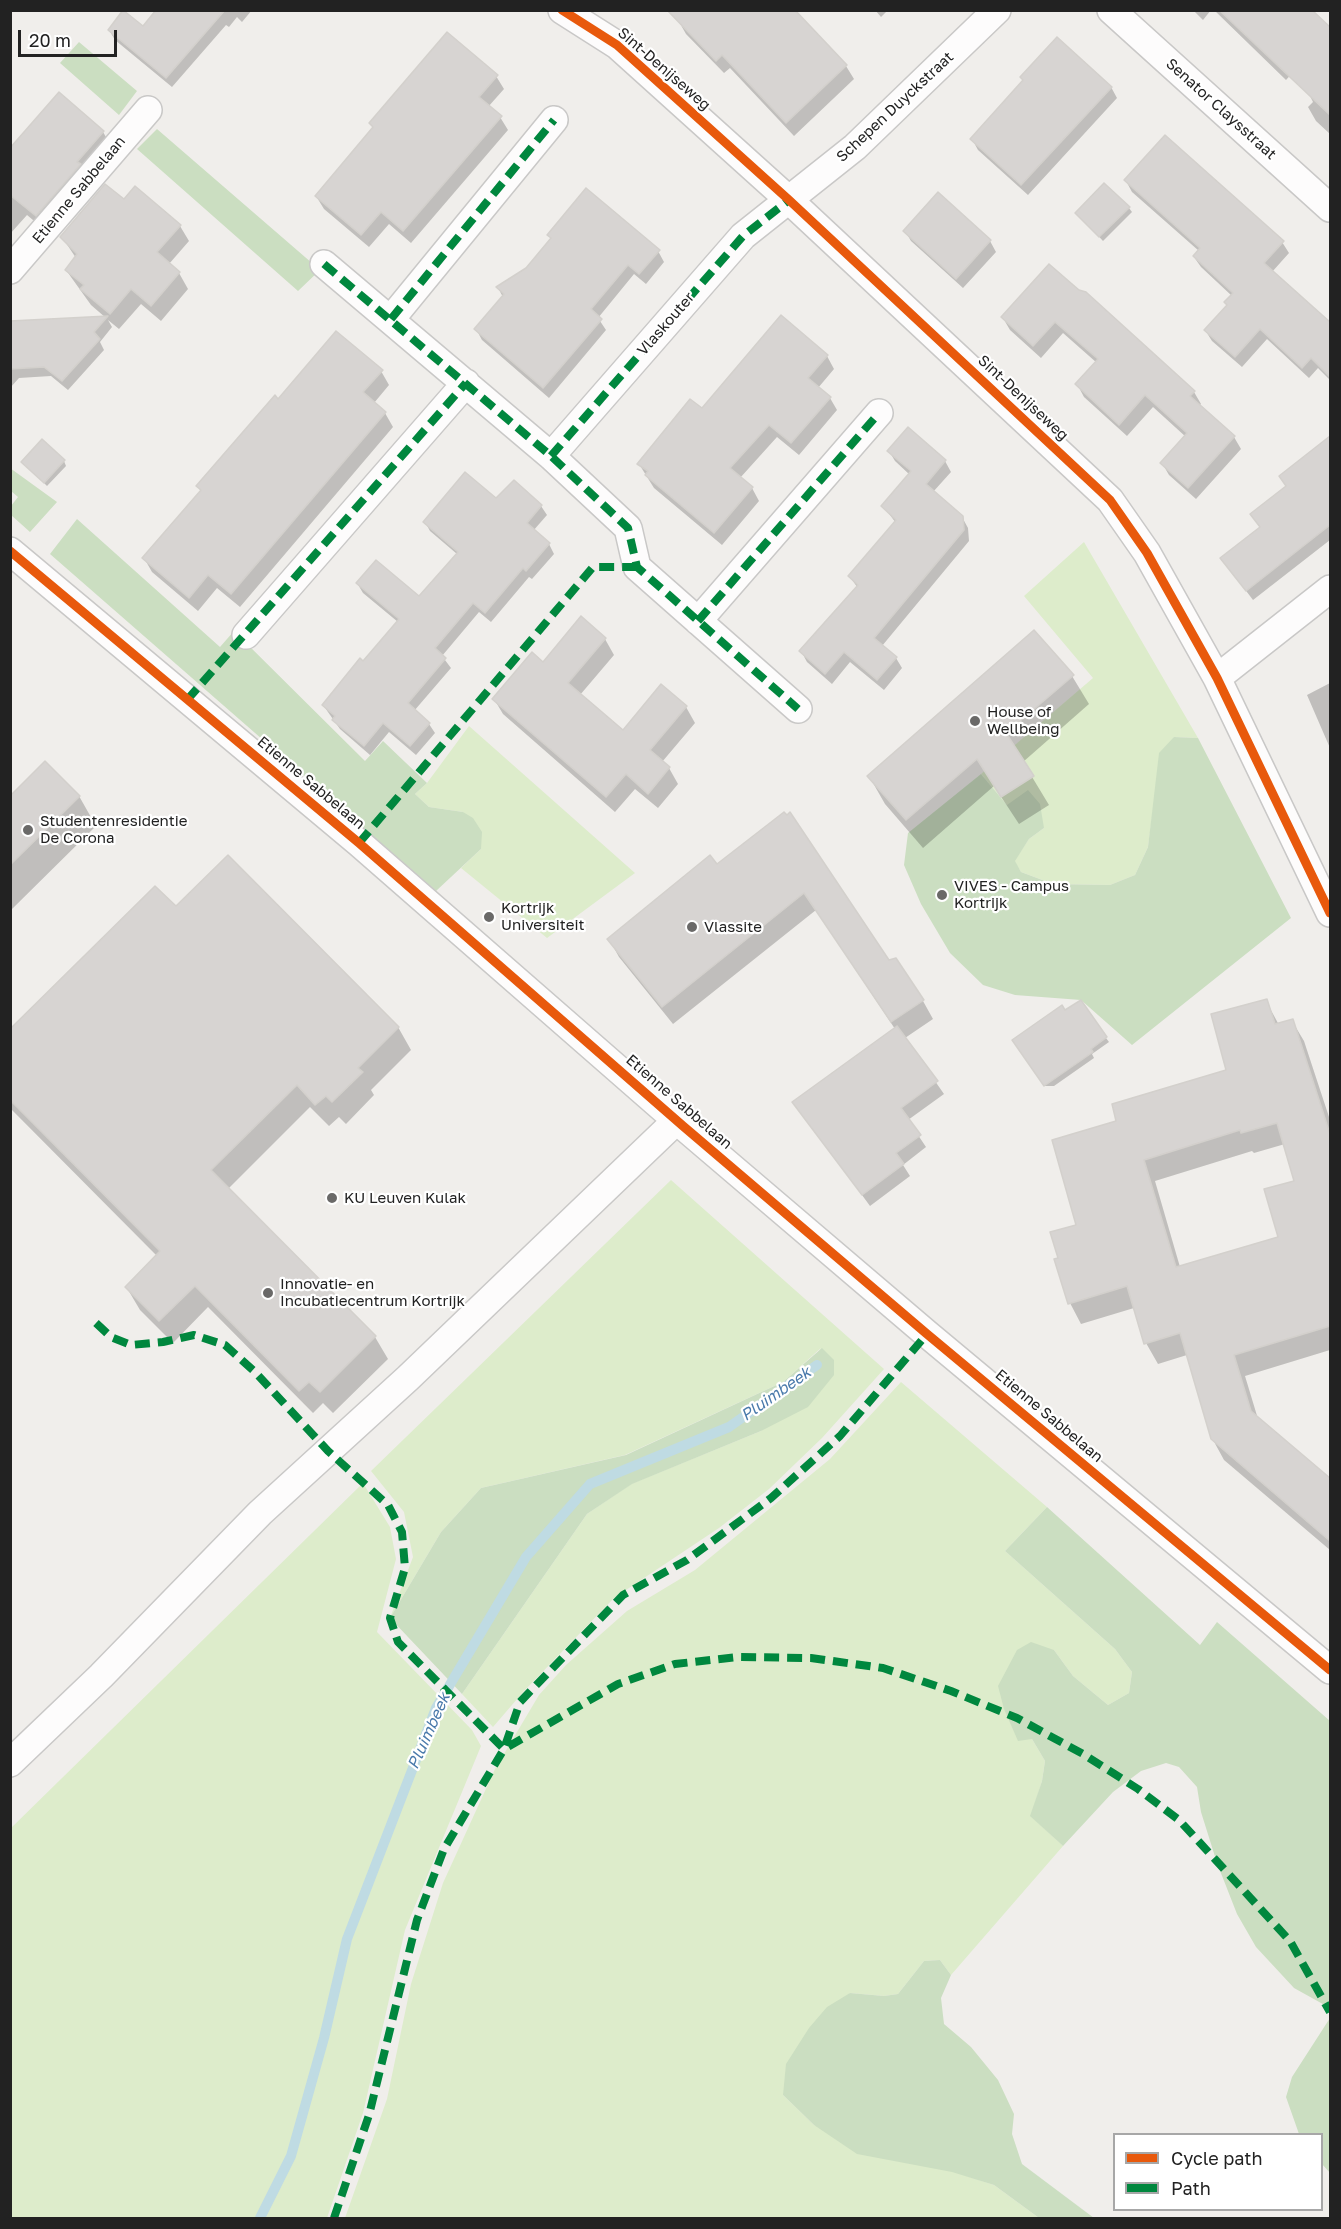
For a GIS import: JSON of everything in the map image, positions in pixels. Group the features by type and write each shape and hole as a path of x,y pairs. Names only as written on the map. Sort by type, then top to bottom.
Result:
{"street":[{"name":"Sint-Denijseweg","path":"562,10 617,45 789,200 1110,500 1147,553 1216,678 1330,913"},
{"name":"Schepen Duyckstraat","path":"789,200 855,147 997,10"},
{"name":"Senator Claysstraat","path":"1111,10 1330,208"},
{"name":"Etienne Sabbelaan","path":"10,270 148,110"},
{"path":"392,319 554,120"},
{"name":"Vlaskouter","path":"551,456 743,236 789,200"},
{"path":"324,264 392,319 551,456 628,528 637,567 798,709"},
{"path":"246,635 466,383"},
{"path":"698,621 879,413"},
{"name":"Etienne Sabbelaan","path":"10,551 359,843 676,1120 927,1334 1330,1670"},
{"path":"1216,678 1330,589"},
{"path":"10,1763 101,1676 260,1513 408,1378 676,1120"}],"green space":[{"path":"79,42 137,91 119,115 60,63"},
{"path":"157,129 320,270 298,291 137,149"},
{"path":"10,468 57,502 30,532 11,515 11,506 18,497 11,491"},
{"path":"77,519 220,647 234,631 365,761 383,741 427,783 415,794 429,807 463,812 473,818 482,832 481,849 436,891 50,554"},
{"path":"1084,542 1198,738 1174,737 1154,803 1148,847 1135,875 1110,885 1053,884 1021,872 1014,861 1029,839 1044,828 1007,805 981,774 1093,678 1024,596"},
{"path":"469,726 635,873 547,938 461,868 481,849 463,812 429,807 415,794 427,783"},
{"path":"1174,737 1198,738 1291,918 1132,1045 1081,1000 1015,995 983,985 950,953 921,904 904,865 908,833 981,774 1007,805 1028,790 1040,804 1044,828 1029,839 1015,861 1021,872 1053,884 1110,885 1135,875 1148,847 1159,753"},
{"path":"671,1180 884,1369 822,1438 769,1489 719,1528 614,1598 524,1691 493,1727 462,1694 587,1514 631,1484 761,1431 821,1348 783,1382 625,1455 481,1488 441,1532 390,1618 413,1557 404,1512 371,1471"},
{"path":"822,1348 834,1360 834,1375 808,1407 761,1431 632,1484 587,1514 462,1694 390,1618 441,1532 481,1488 626,1455 783,1382"},
{"path":"901,1382 1047,1507 1005,1551 1115,1649 1132,1672 1129,1693 1108,1705 1073,1676 1054,1650 1032,1739 1045,1761 1042,1781 1031,1816 1063,1846 951,1975 940,1960 924,1961 898,1994 884,1996 850,1993 783,2095 814,2125 994,2185 1039,2218 345,2218 387,2099 411,1984 443,1883 495,1769 539,1695 566,1665 627,1611 695,1570 830,1459"},
{"path":"363,1483 390,1527 396,1559 377,1632 472,1730 481,1746 405,1930 363,2113 327,2218 11,2218 11,1828"},
{"path":"1047,1507 1200,1645 1217,1622 1330,1721 1330,2008 1294,1988 1256,1947 1237,1914 1217,1863 1201,1812 1197,1787 1179,1767 1166,1763 1141,1771 1113,1792 1063,1846 1030,1816 1042,1781 1045,1761 1032,1739 1018,1741 1004,1709 998,1686 1017,1650 1031,1642 1054,1650 1073,1676 1108,1705 1129,1693 1132,1672 1115,1649 1005,1551"},
{"path":"940,1960 951,1975 941,1998 944,2024 971,2047 998,2080 1014,2114 1012,2134 1022,2164 1094,2218 1039,2218 994,2185 952,2172 857,2154 814,2125 783,2095 786,2064 809,2028 827,2007 850,1993 884,1996 898,1994 924,1961"},
{"path":"1330,2018 1330,2173 1323,2165 1323,2133 1299,2133 1286,2097 1292,2077"}],"building":[{"path":"123,10 143,26 156,10 225,10 166,78 108,30"},
{"path":"667,10 795,10 847,65 786,123 722,55 716,61"},
{"path":"1219,10 1312,10 1330,27 1330,115"},
{"path":"447,32 498,75 479,97 502,116 403,231 381,212 361,235 315,196 373,127 369,123"},
{"path":"1057,37 1112,87 1021,185 970,139 1023,80 1020,77"},
{"path":"59,92 104,131 77,162 81,164 36,216 10,195 10,148"},
{"path":"1165,135 1284,241 1264,263 1330,322 1330,377 1311,358 1302,368 1260,329 1235,357 1204,330 1227,305 1224,302 1233,293 1193,256 1200,248 1124,180"},
{"path":"1104,183 1130,207 1099,237 1075,213"},
{"path":"105,184 124,199 135,186 181,225 157,252 180,272 151,306 131,289 110,314 80,289 84,285 65,270 77,254 60,237"},
{"path":"586,188 660,250 639,274 628,265 591,309 602,319 543,388 474,329 504,294 496,287 526,268 551,238 547,235"},
{"path":"938,192 991,240 956,279 903,231"},
{"path":"1049,264 1079,290 1086,292 1195,391 1190,396 1235,436 1188,488 1160,463 1187,433 1145,395 1119,425 1075,384 1098,359 1055,322 1033,346 1001,317"},
{"path":"781,315 828,355 808,378 831,397 791,443 769,425 730,468 753,487 714,533 645,475 648,471 637,464 690,399 702,408"},
{"path":"108,316 94,332 100,339 62,381 44,367 10,369 10,321"},
{"path":"336,331 383,370 363,392 386,412 231,594 208,575 189,598 142,558 201,490 196,486 275,395 278,399"},
{"path":"908,427 946,460 926,484 963,516 964,530 874,638 897,657 877,680 844,652 825,674 799,651 858,585 848,576 896,520 881,506 911,471 887,451"},
{"path":"1330,436 1330,525 1246,591 1220,558 1260,527 1250,514 1286,486 1279,476"},
{"path":"42,439 65,460 44,483 21,462"},
{"path":"465,472 496,498 514,480 542,505 527,523 550,543 526,571 523,568 485,613 473,603 435,648 446,658 408,703 430,723 410,746 383,723 364,746 332,720 335,716 322,705 360,658 363,661 399,619 356,583 376,560 419,596 458,552 423,522"},
{"path":"581,616 606,638 568,683 623,730 661,684 687,706 650,750 670,767 648,794 626,774 606,797 492,699 532,652 543,662"},
{"name":"House of Wellbeing","path":"1034,630 1074,675 1006,733 1034,776 1001,797 977,759 906,820 867,776"},
{"name":"Studentenresidentie De Corona","path":"45,761 80,796 10,865 10,796"},
{"path":"784,812 787,815 790,812 889,960 896,958 924,1000 891,1022 804,893 662,1007 607,939 710,855 717,864"},
{"path":"228,855 399,1027 358,1068 363,1072 332,1102 326,1096 315,1105 297,1085 211,1170 376,1336 320,1392 309,1382 299,1391 195,1286 159,1321 125,1287 160,1251 10,1100 10,1029 155,886 176,906"},
{"path":"1267,999 1275,1024 1293,1019 1330,1134 1330,1326 1234,1355 1251,1411 1330,1478 1330,1541 1211,1439 1180,1333 1144,1344 1127,1286 1068,1304 1054,1259 1058,1258 1050,1232 1076,1225 1052,1140 1116,1121 1112,1104 1226,1070 1211,1014","holes":["1277,1123 1294,1181 1264,1189 1278,1237 1176,1267 1144,1160 1240,1130 1241,1133"]},
{"path":"1081,1000 1107,1037 1091,1049 1093,1052 1044,1086 1012,1040 1062,1005 1065,1010"},
{"path":"897,1026 938,1081 901,1108 921,1135 896,1153 904,1164 862,1195 792,1102"}],"waterway":[{"name":"Pluimbeek","path":"260,2218 291,2156 324,2038 347,1939 436,1708 526,1557 590,1484 729,1427 817,1365"}],"marked path":[{"path":"391,319 554,120"},
{"path":"551,456 743,236 789,200"},
{"path":"324,264 551,456 628,528 637,567 798,709"},
{"path":"187,700 466,383"},
{"path":"698,621 879,413"},
{"path":"359,843 593,567 637,567"},
{"path":"96,1323 111,1337 131,1345 163,1342 194,1335 225,1345 255,1372 328,1451 388,1505 402,1532 405,1568 390,1618 398,1642 504,1749 618,1684 675,1664 738,1657 811,1658 883,1668 951,1691 1017,1718 1083,1754 1138,1789 1179,1820 1290,1941 1330,2012"},
{"path":"334,2218 369,2115 417,1920 444,1849 504,1749 520,1702 623,1595 687,1560 771,1498 840,1436 927,1334"}],"cycle path":[{"path":"562,10 617,45 789,200 1110,500 1147,553 1217,678 1330,913"},
{"path":"10,551 359,843 683,1126 927,1334 1330,1670"}],"place":[{"name":"House of Wellbeing","path":"975,721"},
{"name":"Studentenresidentie De Corona","path":"28,830"},
{"name":"VIVES - Campus Kortrijk","path":"942,895"},
{"name":"Kortrijk Universiteit","path":"489,917"},
{"name":"Vlassite","path":"692,927"},
{"name":"KU Leuven Kulak","path":"332,1198"},
{"name":"Innovatie- en Incubatiecentrum Kortrijk","path":"268,1293"}]}
